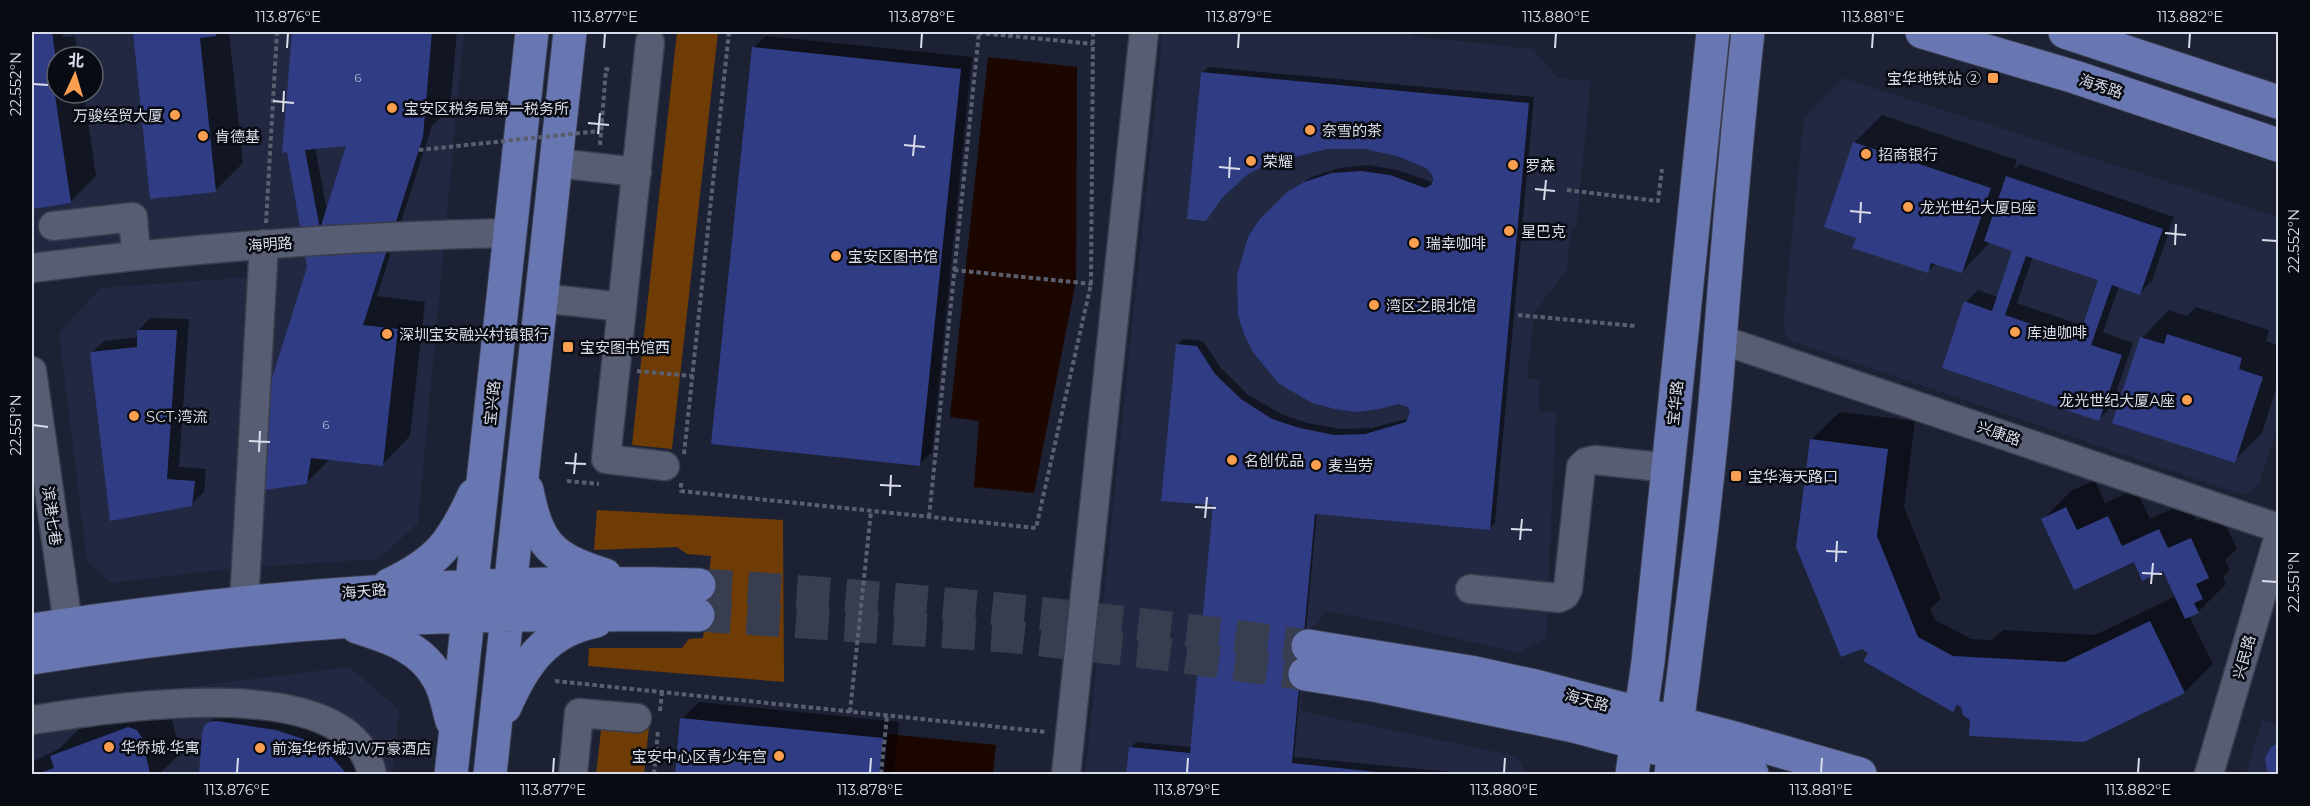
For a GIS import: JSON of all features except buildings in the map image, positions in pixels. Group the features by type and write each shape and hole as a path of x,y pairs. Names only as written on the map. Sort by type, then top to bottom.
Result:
{"main road":[{"name":"宝兴路","path":"451,774 532,32"},
{"path":"490,774 570,32"},
{"name":"宝华路","path":"1632,774 1648,662 1713,32"},
{"path":"1674,750 1717,379 1730,202 1748,32"},
{"name":"海秀路","path":"1922,32 2087,81 2278,145"},
{"path":"2065,32 2278,102"},
{"path":"2087,81 2075,70 2074,57 2080,47 2087,43 2101,43"},
{"path":"2235,86 2278,89"},
{"path":"378,590 409,576 430,562 446,546 460,525 484,471"},
{"path":"523,471 532,514 542,538 550,548 560,557 578,567 630,582"},
{"name":"海天路","path":"32,630 244,603 378,590 472,584 509,599 630,615 699,600 630,582 509,599 468,616 338,622 120,645 32,658"},
{"path":"494,734 514,687 536,652 555,638 582,624 630,615"},
{"path":"338,622 386,636 410,647 422,658 439,679 456,732"},
{"name":"海天路","path":"1307,660 1470,672 1638,728 1674,750 1752,774"},
{"name":"海天路","path":"1674,750 1860,774"}],"street":[{"path":"1066,774 1144,32"},
{"path":"650,42 606,459 677,467"},
{"path":"556,164 637,172"},
{"path":"53,226 133,218 151,245"},
{"name":"海明路","path":"32,268 151,245 264,244 509,232"},
{"path":"244,603 264,244"},
{"path":"541,298 622,307"},
{"name":"兴康路","path":"1719,339 2278,528"},
{"name":"滨港七巷","path":"32,371 68,624"},
{"path":"1470,589 1559,598 1565,595 1568,589 1581,467 1586,462 1594,460 1669,468"},
{"name":"兴民路","path":"2209,774 2278,539"},
{"path":"32,720 182,703 230,703 274,707 315,717 348,734 366,755 372,774"},
{"path":"573,774 579,713 637,718"}],"path":[{"path":"264,244 277,32"},
{"path":"729,32 693,376 677,467 681,491 1036,528 1091,284 1093,32"},
{"path":"971,32 1093,44"},
{"path":"929,517 979,32"},
{"path":"599,145 606,69 612,69"},
{"path":"418,150 600,131"},
{"path":"1566,190 1658,201 1662,169"},
{"path":"954,270 1079,283"},
{"path":"1518,315 1635,326"},
{"path":"616,370 693,376"},
{"path":"850,711 871,511"},
{"path":"555,681 1071,734"},
{"path":"881,774 887,716"}],"shaded area":[{"path":"32,32 464,32 418,523 379,559 237,568 111,583 87,561 59,333 100,288 250,277 253,229 32,253"},
{"path":"677,32 718,32 672,449 632,445"},
{"path":"1163,32 1412,32 1412,36 1533,49 1558,78 1591,81 1576,228 1571,228 1567,270 1534,313 1527,378 1540,380 1538,411 1556,413 1546,638 1519,653 1326,611 1315,627 1308,628 1301,711 1516,756 1527,774 1085,774"},
{"path":"988,57 1077,67 1076,281 1034,493 974,487 979,421 950,417"},
{"path":"1843,78 2278,217 2278,426 2259,485 2243,495 1788,340 1783,323 1804,117"},
{"path":"597,510 783,520 784,682 588,666 589,648 682,648 689,639 703,638 711,556 687,554 677,547 594,550"},
{"path":"349,667 399,709 393,774 32,774 32,706"},
{"path":"2262,720 2278,725 2278,774 2246,774"},
{"path":"602,722 649,727 644,774 596,774"},
{"path":"888,734 996,745 993,774 884,774"}],"tunnel":[{"path":"699,585 1004,610 1156,626 1308,646"},
{"path":"698,615 1007,636 1155,653 1305,674"}],"place":[{"name":"宝华地铁站 ②","path":"1993,78"},
{"name":"宝安区税务局第一税务所","path":"392,108"},
{"name":"万骏经贸大厦","path":"175,115"},
{"name":"奈雪的茶","path":"1310,130"},
{"name":"肯德基","path":"203,136"},
{"name":"招商银行","path":"1866,154"},
{"name":"荣耀","path":"1251,161"},
{"name":"罗森","path":"1513,165"},
{"name":"龙光世纪大厦B座","path":"1908,207"},
{"name":"星巴克","path":"1509,231"},
{"name":"瑞幸咖啡","path":"1414,243"},
{"name":"宝安区图书馆","path":"836,256"},
{"name":"湾区之眼北馆","path":"1374,305"},
{"name":"库迪咖啡","path":"2015,332"},
{"name":"深圳宝安融兴村镇银行","path":"387,334"},
{"name":"宝安图书馆西","path":"568,347"},
{"name":"龙光世纪大厦A座","path":"2187,400"},
{"name":"SCT·湾流","path":"134,416"},
{"name":"名创优品","path":"1232,460"},
{"name":"麦当劳","path":"1316,465"},
{"name":"宝华海天路口","path":"1736,476"},
{"name":"华侨城·华寓","path":"109,747"},
{"name":"前海华侨城JW万豪酒店","path":"260,748"},
{"name":"宝安中心区青少年宫","path":"779,756"}]}
